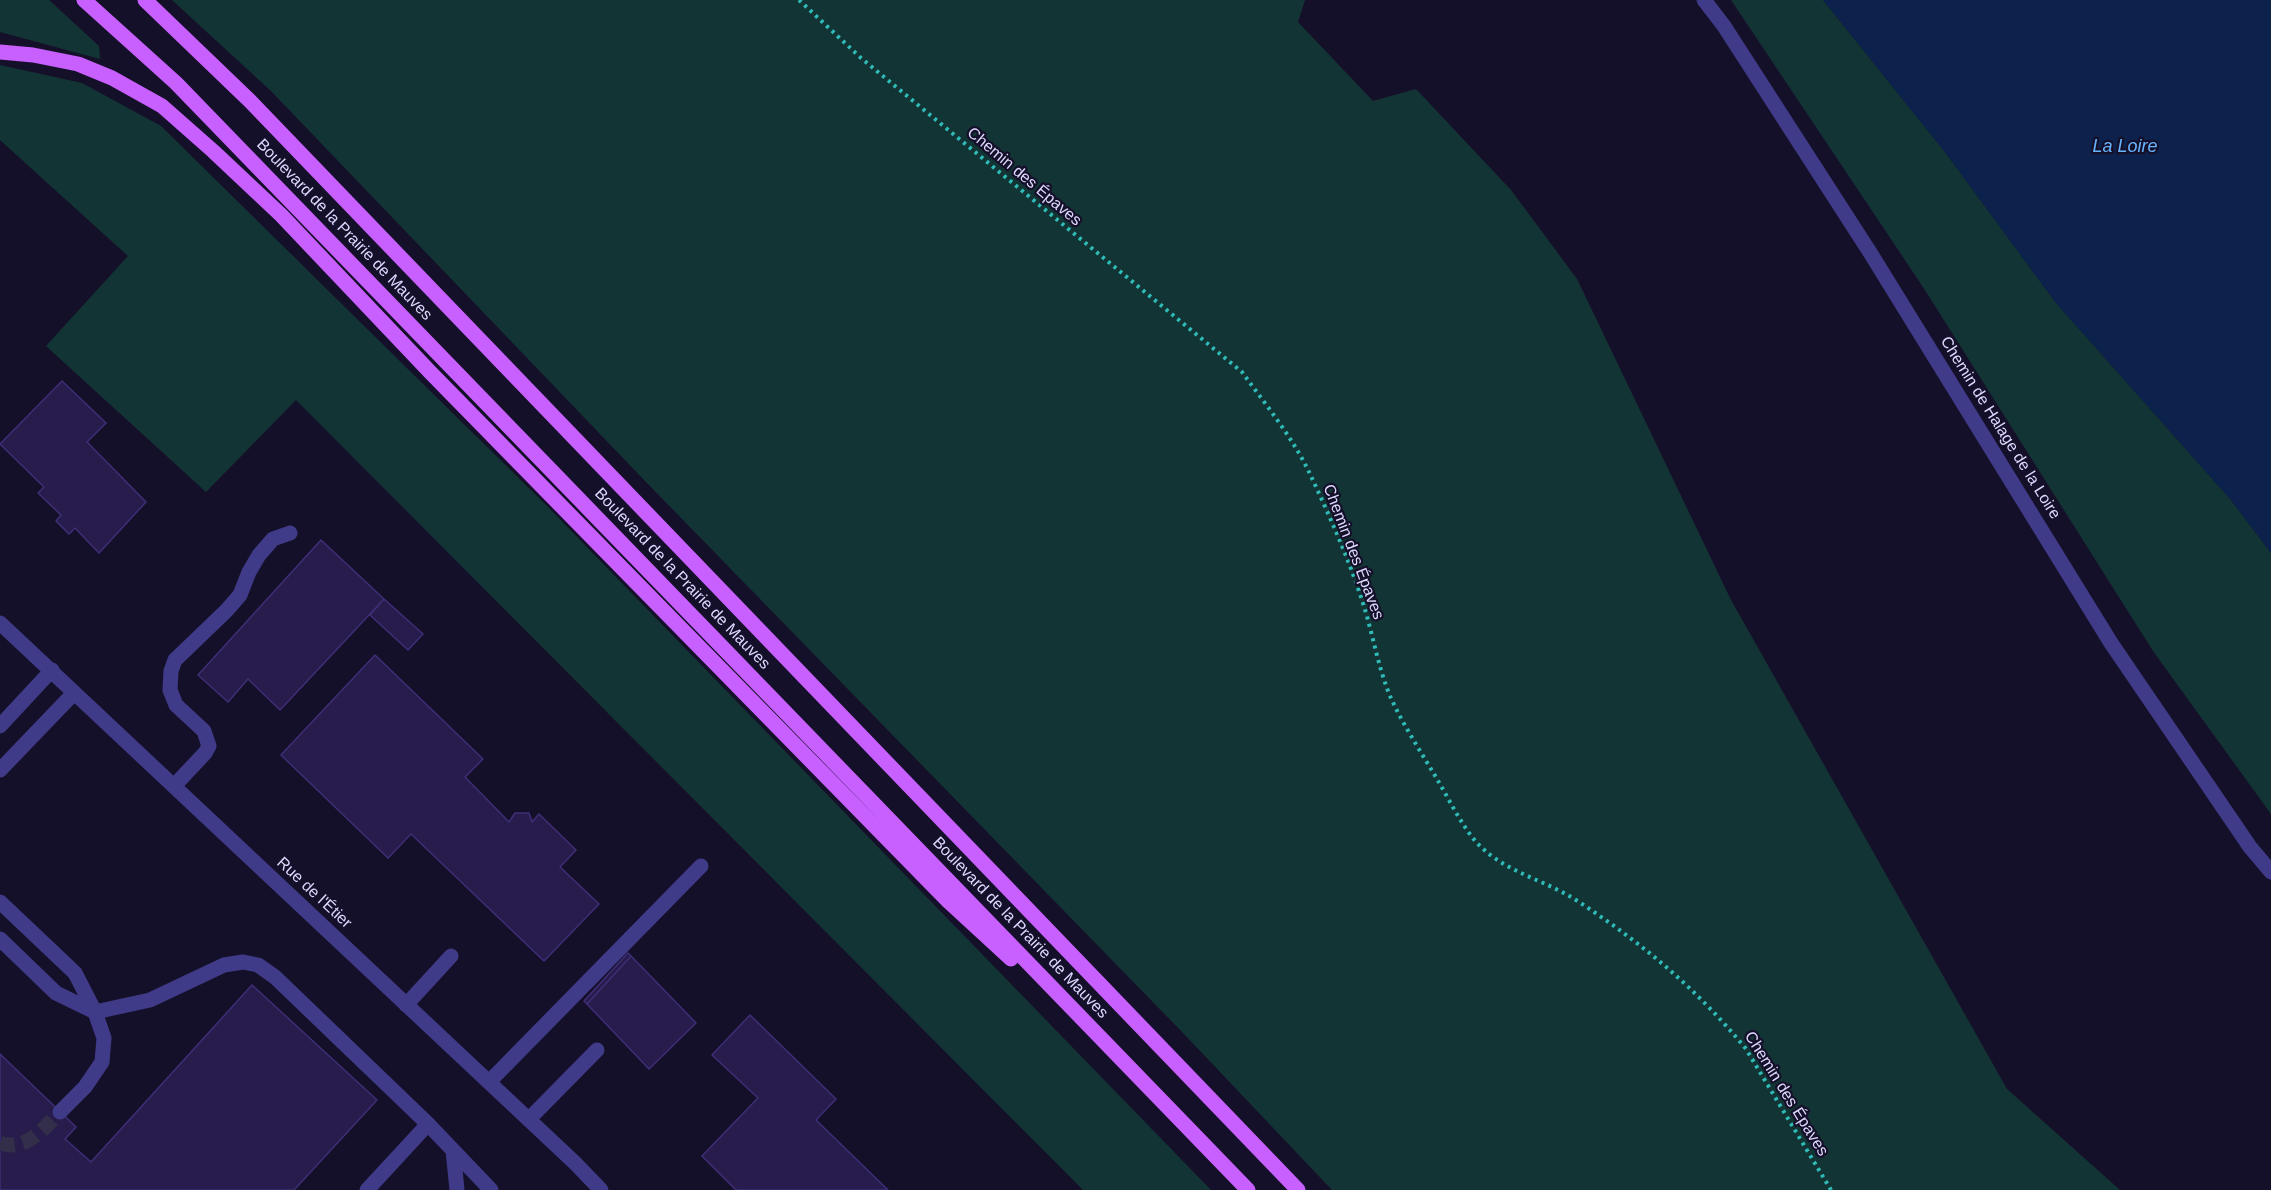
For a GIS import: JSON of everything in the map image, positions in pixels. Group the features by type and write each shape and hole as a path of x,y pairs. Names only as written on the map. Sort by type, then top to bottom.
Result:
{"main road":[{"name":"Boulevard de la Prairie de Mauves","path":"84,0 185,92 1248,1190"},
{"name":"Boulevard de la Prairie de Mauves","path":"145,0 250,101 1298,1190"},
{"path":"0,52 78,64 112,78 162,106 213,151 281,215 430,372 948,901 1028,974 1072,1008"}],"street":[{"name":"Chemin de Halage de la Loire","path":"1704,0 1724,26 1871,254 2111,643 2250,848 2271,872"},
{"path":"174,786 209,746 204,731 176,705 170,690 171,671 175,660 227,610 240,594 259,555 273,539 290,533"},
{"name":"Rue de l'Étier","path":"0,623 529,1119 601,1190"},
{"path":"0,726 52,670"},
{"path":"0,770 74,693"},
{"path":"489,1082 701,866"},
{"path":"0,902 75,973 95,1012 104,1038 102,1062 84,1087 60,1112"},
{"path":"0,939 56,993 95,1012 150,1000 224,965 243,962 258,964 275,976 428,1124 491,1190"},
{"path":"406,1005 451,956"},
{"path":"529,1119 597,1050"},
{"path":"368,1190 428,1124"},
{"path":"453,1150 457,1190"}],"path":[{"name":"Chemin des Épaves","path":"799,0 861,58 1242,372 1283,428 1309,472 1340,543 1362,603 1391,696 1468,832 1490,856 1512,870 1573,898 1666,964 1746,1049 1832,1190"}],"green space":[{"path":"0,0 49,0 99,46 100,59 0,32"},
{"path":"172,0 1305,0 1298,22 1373,101 1416,89 1511,190 1577,279 1731,600 2007,1089 2120,1190 1332,1190 1185,1035 647,483 271,91"},
{"path":"1731,0 1823,0 1945,152 2056,303 2231,500 2271,553 2271,814 2153,651 1923,287"},
{"path":"0,65 82,83 161,126 546,505 1211,1190 1083,1190 296,400 206,492 46,346 128,256 0,140"}],"water":[{"name":"La Loire","path":"1823,0 2271,0 2271,553 2231,500 2056,303 1945,152"}],"building":[{"path":"62,381 106,423 87,442 146,502 99,553 75,528 69,534 56,521 61,515 38,493 44,487 0,444"},
{"path":"321,540 384,599 280,710 248,679 228,702 198,675"},
{"path":"384,599 423,634 408,650 370,615"},
{"path":"375,655 483,759 465,777 509,822 515,813 529,813 532,822 539,814 576,850 560,867 599,904 544,961 411,834 388,858 281,755"},
{"path":"628,953 631,956 587,1004 584,1001"},
{"path":"631,956 696,1023 649,1069 587,1004"},
{"path":"252,985 377,1100 294,1190 0,1190 0,1054 76,1127 65,1139 91,1162"},
{"path":"750,1015 836,1099 816,1120 888,1190 736,1190 702,1156 758,1098 712,1055"}],"tunnel":[{"path":"0,1143 9,1145 26,1142 60,1112"}]}
